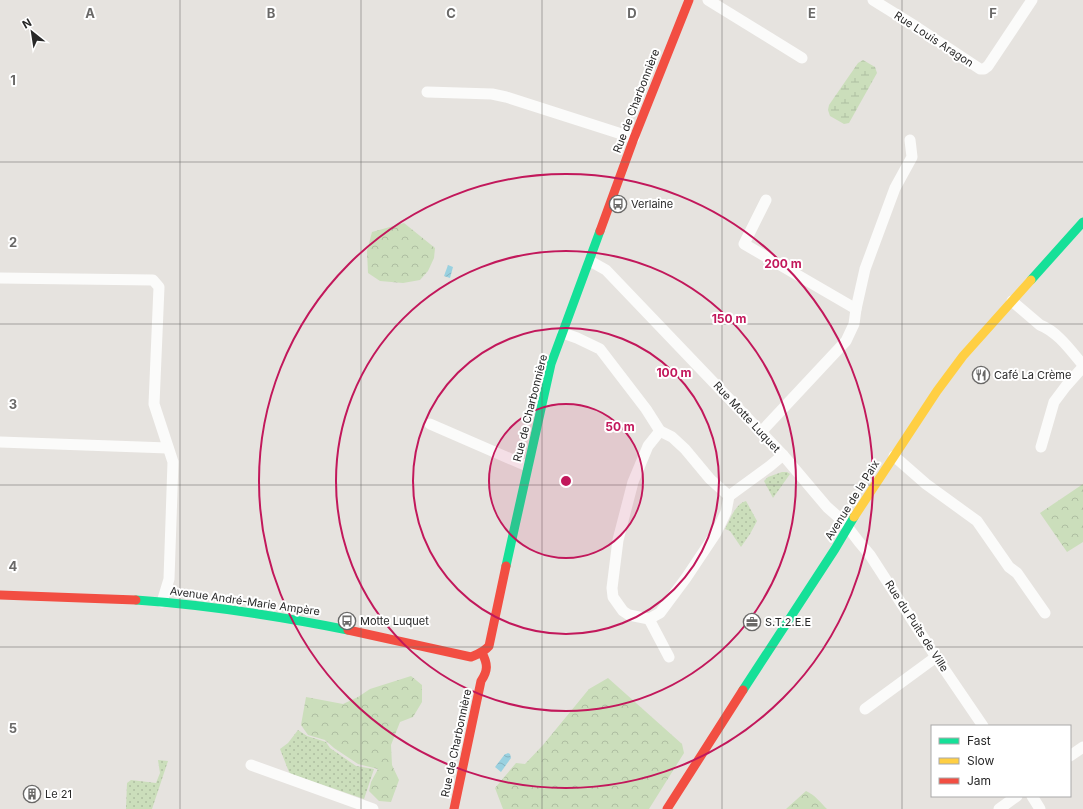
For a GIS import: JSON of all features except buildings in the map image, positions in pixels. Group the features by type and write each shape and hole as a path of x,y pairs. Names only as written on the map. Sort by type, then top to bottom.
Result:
{"street":[{"name":"Rue de Charbonnière","path":"454,809 481,681 488,669 486,660 482,653 487,650 489,646 527,466 551,364 634,138 689,0"},
{"path":"708,0 802,58"},
{"name":"Rue Louis Aragon","path":"875,1 980,68 984,69 988,66 1032,0"},
{"path":"427,92 492,94 634,138"},
{"path":"761,432 846,341 854,324 865,268 896,188 912,157 910,140"},
{"path":"766,200 744,244 856,309"},
{"name":"Avenue de la Paix","path":"667,809 862,505 941,385 963,356 1083,222"},
{"name":"Rue Motte Luquet","path":"590,260 606,270 761,432 827,507 843,520 848,528"},
{"path":"0,278 153,280 159,287 154,404 172,462 169,579 162,602"},
{"path":"1012,301 1040,325 1046,327 1059,338 1083,366 1054,402 1041,447"},
{"path":"563,333 600,349 646,409 660,431 672,437 710,479 729,496"},
{"path":"430,424 527,466"},
{"path":"660,431 648,446 633,482 618,540 612,588 613,597 623,611 629,615 649,619 660,613 686,578 716,533 726,512 729,496 770,466 782,455"},
{"path":"0,442 168,448"},
{"path":"894,456 926,484 977,521 1009,567 1017,573 1045,613"},
{"name":"Rue du Puits de Ville","path":"848,528 870,555 982,725"},
{"name":"Avenue André-Marie Ampère","path":"0,596 162,602 212,607 295,619 393,639 470,657 482,653"},
{"path":"649,619 669,657"},
{"path":"865,709 936,657"},
{"path":"1071,755 1083,747"},
{"path":"251,764 269,766 373,809"},
{"path":"999,809 1016,797"},
{"path":"1033,797 1040,809"}],"green space":[{"path":"863,60 875,67 877,73 849,123 844,124 830,116 828,110 829,105 858,63"},
{"path":"404,223 435,248 434,258 428,271 420,280 403,283 380,281 368,273 367,251 372,232"},
{"path":"782,472 787,472 790,474 773,498 764,481 768,477"},
{"path":"1083,484 1083,542 1067,552 1040,513"},
{"path":"746,501 757,521 741,547 730,531 725,529 739,505"},
{"path":"411,676 422,685 422,702 413,717 400,722 391,745 392,765 399,780 391,802 379,801 369,791 371,782 378,769 358,764 325,740 308,735 301,725 306,697 343,704 370,689"},
{"path":"608,678 682,744 684,753 649,809 503,809 495,788 516,763 525,764 543,745 589,689"},
{"path":"298,730 307,736 326,742 330,748 356,766 374,769 364,799 291,774 289,772 280,749 288,743"},
{"path":"158,760 168,761 152,809 126,809 127,783 131,780 156,783 160,773"},
{"path":"806,791 815,797 827,809 786,809"}],"water":[{"path":"448,265 453,267 450,278 444,276"},
{"path":"505,754 510,754 511,758 501,772 495,767"}],"traffic: fast":[{"path":"1031,280 1083,222"},
{"path":"506,566 551,364 600,231"},
{"path":"743,690 835,549 854,517"},
{"path":"136,600 243,612 348,630"}],"traffic: slow":[{"path":"854,517 937,391 963,356 1031,280"}],"traffic: jam":[{"path":"600,231 634,138 689,0"},
{"path":"348,630 471,657 489,646 506,566"},
{"path":"0,595 136,600"},
{"path":"454,809 481,681 486,671 486,664 482,653"},
{"path":"667,809 743,690"}],"place":[{"name":"Verlaine","path":"618,204"},
{"name":"Café La Crème","path":"981,375"},
{"name":"Motte Luquet","path":"347,621"},
{"name":"S.T.2.E.E","path":"752,622"},
{"name":"Le 21","path":"32,794"}]}
